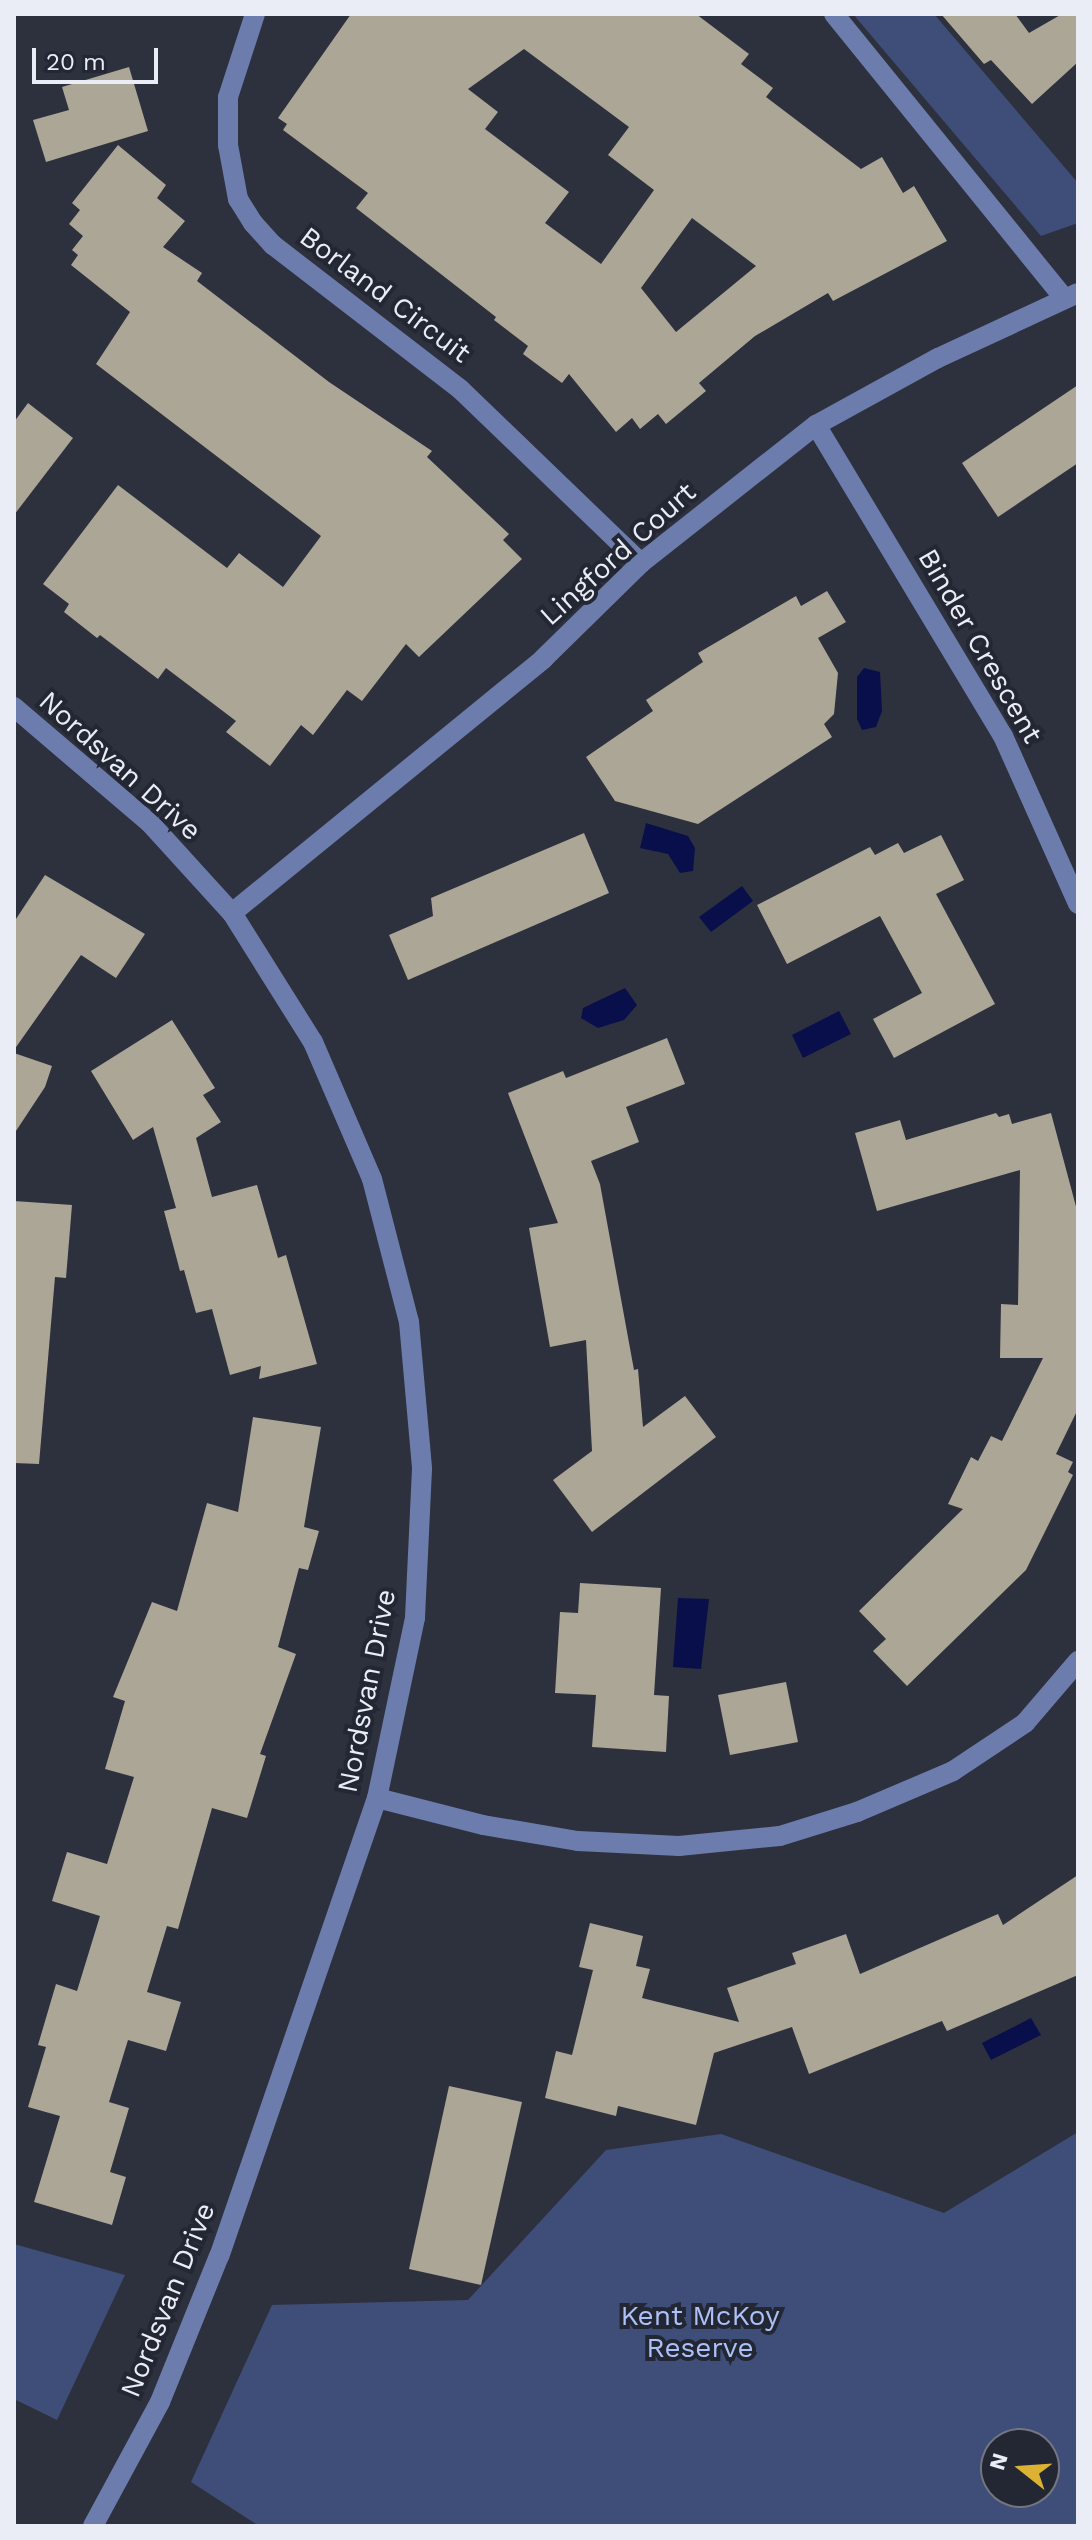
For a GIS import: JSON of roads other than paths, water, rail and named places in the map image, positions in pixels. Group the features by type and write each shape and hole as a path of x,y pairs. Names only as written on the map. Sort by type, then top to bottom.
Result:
{"street":[{"name":"Borland Circuit","path":"255,14 233,69 228,145 238,199 253,223 273,245 460,389 641,563"},
{"path":"834,14 1071,295"},
{"name":"Lingford Court","path":"232,913 543,659 641,563 816,425 1071,295"},
{"name":"Binder Crescent","path":"816,425 1003,736 1078,904"},
{"name":"Nordsvan Drive","path":"14,707 150,823 232,913 319,1056 372,1179 409,1322 422,1469 415,1618 377,1798 219,2256 160,2402 93,2526"},
{"path":"377,1798 483,1825 578,1841 679,1846 780,1836 857,1812 953,1771 1025,1723 1078,1661"}],"park label":[{"name":"Kent McKoy Reserve","path":"700,2332"}]}
